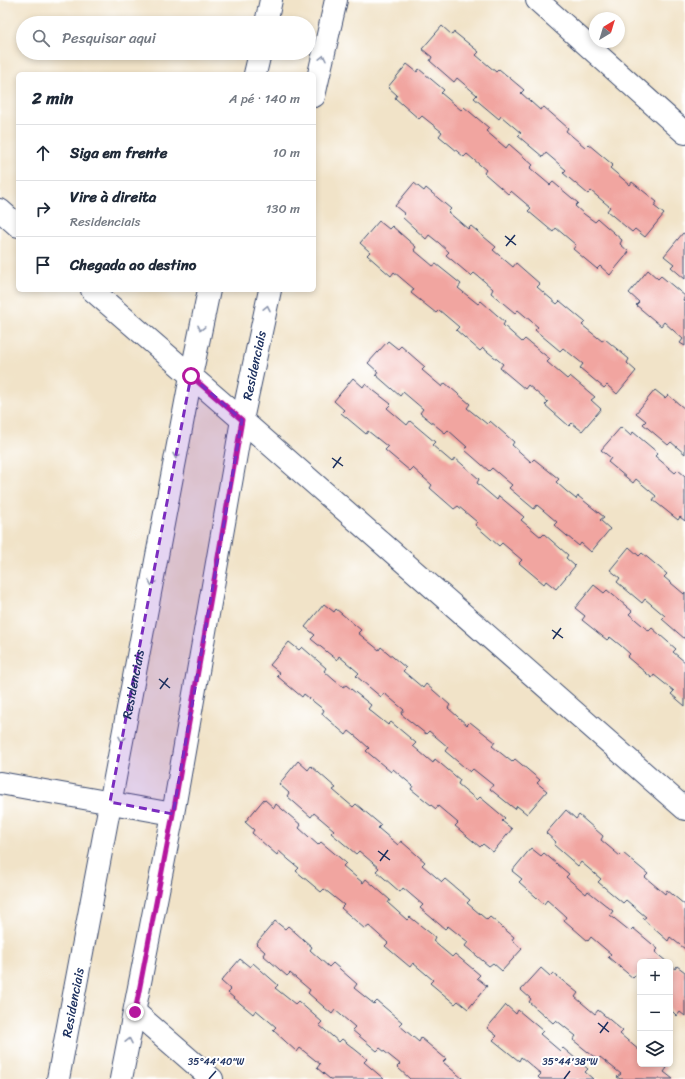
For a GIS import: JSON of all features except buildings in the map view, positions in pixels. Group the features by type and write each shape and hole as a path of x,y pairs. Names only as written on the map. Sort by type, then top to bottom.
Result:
{"street":[{"path":"268,16 271,0"},
{"path":"316,87 336,0"},
{"path":"537,0 685,133"},
{"path":"255,72 258,60"},
{"path":"0,210 16,224"},
{"path":"94,292 685,809"},
{"name":"Residenciais","path":"58,1079 191,376 209,292"},
{"name":"Residenciais","path":"121,1079 173,814 242,420 270,292"},
{"path":"0,782 173,814"},
{"path":"135,1012 212,1079"}],"highlighted area":[{"path":"191,376 242,420 173,814 110,802"}],"route":[{"path":"135,1012 173,814 242,420 191,376"}]}
